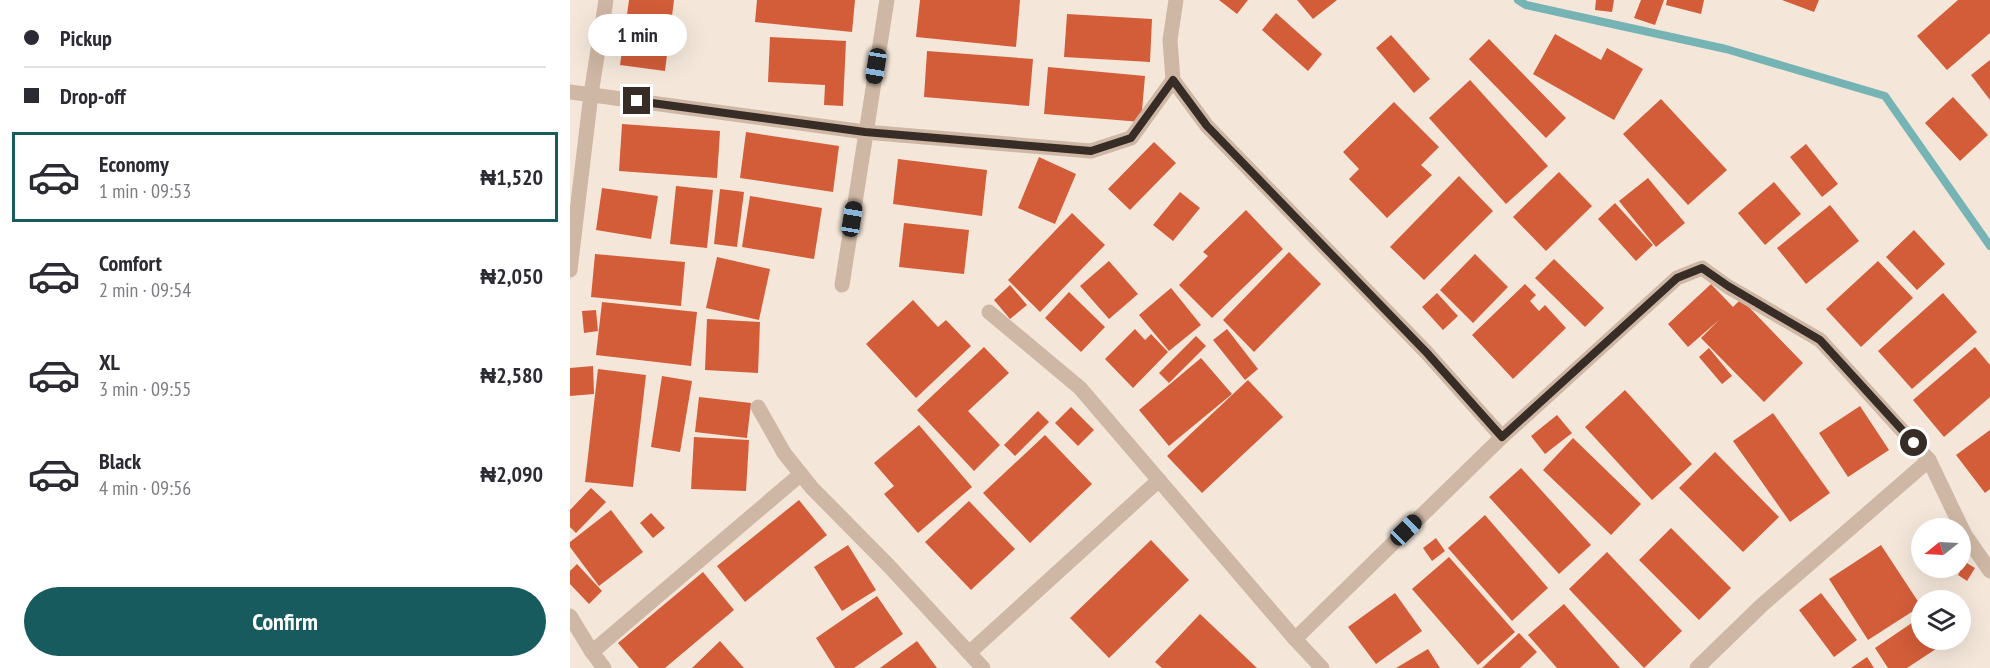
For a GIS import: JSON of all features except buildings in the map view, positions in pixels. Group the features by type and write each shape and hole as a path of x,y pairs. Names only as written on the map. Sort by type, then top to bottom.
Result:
{"street":[{"path":"570,270 591,94 606,0"},
{"path":"842,285 887,0"},
{"path":"1176,0 1170,40 1173,80 1207,126 1419,345 1502,437"},
{"path":"570,92 865,132 1091,151 1131,138 1173,80"},
{"path":"1295,639 1502,437 1677,278 1702,268 1728,286 1820,340 1929,460 1965,535 1990,571"},
{"path":"989,312 1080,388 1322,668"},
{"path":"758,406 784,453 812,488 889,566 983,668"},
{"path":"1697,668 1762,605 1929,460"},
{"path":"592,652 801,474"},
{"path":"969,653 1159,480"},
{"path":"570,616 604,668"}],"waterway":[{"path":"1518,0 1526,5 1726,49 1885,96 1990,246"}],"route":[{"path":"637,101 865,132 1091,151 1131,138 1173,80 1207,126 1427,353 1502,437 1677,278 1702,268 1728,286 1820,340 1914,443"}]}
